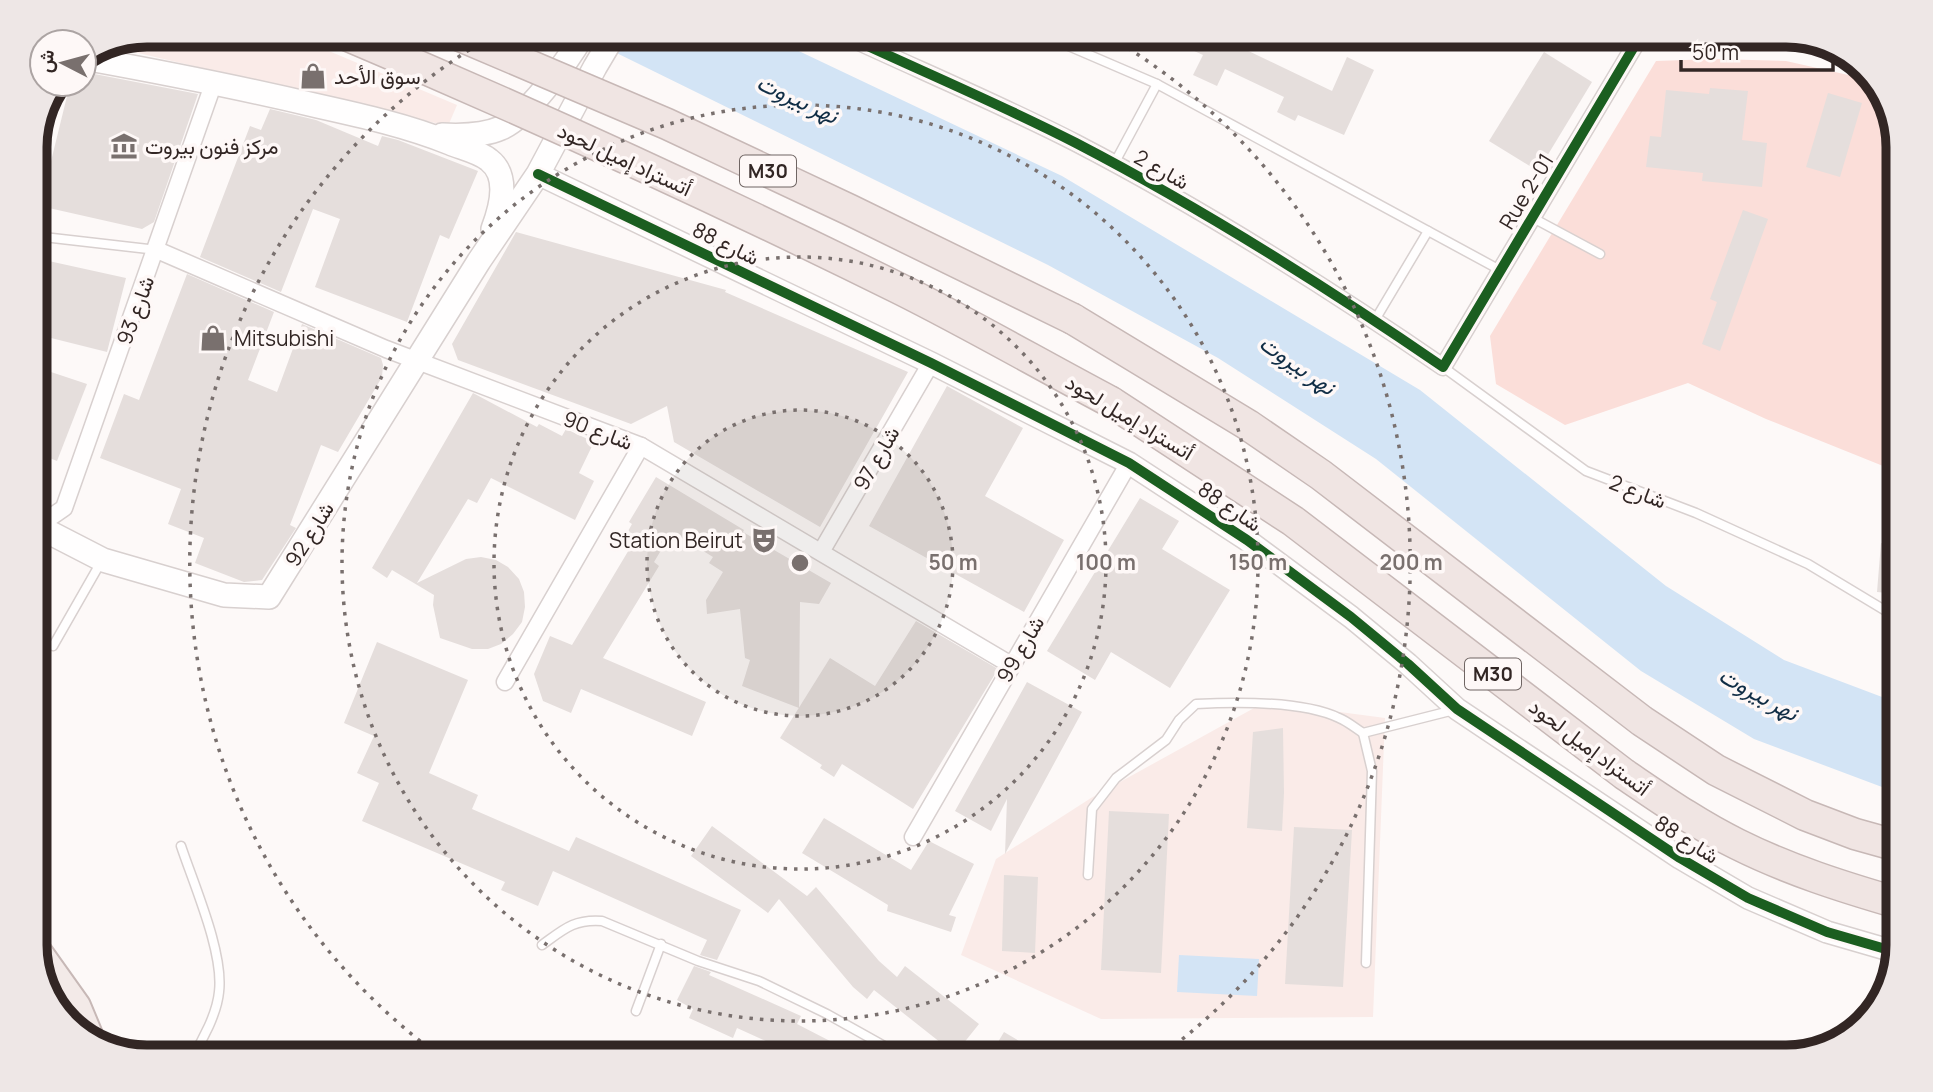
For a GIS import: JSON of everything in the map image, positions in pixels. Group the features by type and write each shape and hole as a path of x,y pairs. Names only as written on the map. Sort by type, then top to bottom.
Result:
{"highway":[{"name":"أتستراد إميل لحود","path":"374,47 498,101 903,290 1111,402 1293,521 1624,774 1675,808 1737,844 1785,866 1886,899"},
{"name":"M30","path":"486,47 667,124 850,209 1073,318 1248,425 1321,475 1642,721 1716,770 1805,815 1854,834 1886,843"},
{"path":"51,970 76,1006 83,1022"}],"main road":[{"path":"429,135 465,135 502,128 519,117 576,47"},
{"path":"479,261 538,174 606,47"},
{"path":"98,61 214,82 378,120 429,135 489,159 502,181 497,220 479,261"},
{"name":"شارع 92","path":"47,532 103,560 224,596 269,597 479,261"}],"street":[{"name":"شارع 2","path":"870,47 1075,143 1213,219 1337,294 1443,367"},
{"name":"Rue 2-01","path":"1443,367 1634,47"},
{"name":"شارع 93","path":"47,519 64,508 214,82"},
{"name":"شارع 88","path":"538,174 931,363 1129,463 1247,540 1351,617 1457,709 1658,844 1748,898 1827,932 1886,949"},
{"name":"شارع 90","path":"157,250 386,349 640,446 1011,665"},
{"name":"شارع 97","path":"821,552 931,363"},
{"path":"505,682 640,446"},
{"name":"شارع 99","path":"913,836 1129,463"}],"lane":[{"path":"1071,47 1157,84 1500,270"},
{"path":"1114,164 1157,84"},
{"path":"1533,218 1600,254"},
{"path":"1375,320 1428,231"},
{"path":"47,237 157,250"},
{"name":"شارع 2","path":"1443,367 1586,471 1696,513 1808,564 1886,611"},
{"path":"53,646 103,560"},
{"path":"1088,875 1092,809 1116,778 1166,740 1179,720 1196,704 1245,702 1306,709 1338,717 1363,733 1372,771 1366,963"},
{"path":"1363,733 1457,709"},
{"path":"181,846 215,947 219,992 200,1045"},
{"path":"542,944 568,926 585,920 602,921 698,961 759,981 881,1045"},
{"path":"636,1011 661,944"}],"shaded area":[{"name":"سوق الأحد","path":"147,47 319,47 457,105 448,126 125,50"},
{"path":"1656,61 1786,61 1858,77 1869,92 1880,115 1886,140 1886,467 1766,419 1688,383 1565,425 1496,384 1490,336"},
{"path":"1265,702 1385,718 1373,1017 1101,1019 961,955 996,859 1091,798"}],"water":[{"name":"نهر بيروت","path":"604,47 790,47 1062,176 1420,390 1666,586 1784,660 1886,698 1886,788 1754,739 1641,671 1376,459 1218,358 1048,265"},
{"path":"1179,955 1259,959 1257,996 1177,992"}],"building":[{"path":"1185,47 1240,47 1332,91 1347,57 1374,70 1344,135 1298,115 1295,121 1277,112 1284,97 1225,69 1217,86 1193,75 1203,55"},
{"path":"1544,52 1592,82 1538,171 1489,141"},
{"path":"98,75 198,94 154,222 142,229 47,208 47,178 67,98 98,98"},
{"path":"1710,88 1748,91 1742,140 1767,143 1762,187 1702,181 1703,173 1646,167 1650,136 1661,137 1666,90 1709,94"},
{"path":"1828,93 1862,103 1840,177 1806,167"},
{"path":"270,109 316,120 378,146 382,136 398,140 478,171 449,239 440,235 407,322 315,287 340,219 313,209 281,292 200,257 250,126 261,130"},
{"path":"1743,210 1768,219 1720,351 1702,344 1717,302 1710,299"},
{"path":"516,232 726,290 725,292 908,372 820,527 674,442 667,406 631,424 458,360 452,344"},
{"path":"47,261 126,278 107,352 47,337 51,320 47,319"},
{"path":"187,274 274,312 248,380 277,392 302,324 381,358 383,365 382,377 338,452 321,445 290,525 296,528 262,580 244,582 195,563 204,538 168,524 181,489 100,458 124,394 139,400"},
{"path":"51,372 87,384 57,461 47,457 47,382"},
{"path":"947,386 1023,428 985,496 1064,540 1024,612 869,526"},
{"path":"473,393 537,427 539,424 562,436 566,429 594,442 579,473 594,481 575,520 491,478 477,503 468,499 417,583 466,559 481,557 496,560 508,567 519,579 524,592 522,622 501,644 488,649 472,649 440,638 433,605 434,595 392,570 387,578 372,568"},
{"path":"656,477 831,583 819,604 800,602 799,708 742,686 750,660 745,658 740,609 707,614 706,600 723,572 709,563 713,557 672,532 654,562 659,566 603,658 706,702 692,736 581,689 571,713 543,701 534,674 550,636 572,645 636,538 627,533 632,524 629,522"},
{"path":"1140,498 1179,521 1162,549 1230,590 1170,688 1111,652 1095,680 1047,651"},
{"path":"1881,543 1886,544 1886,593 1877,592"},
{"path":"916,621 998,669 913,809 842,764 834,777 820,768 822,765 780,738 830,658 875,686"},
{"path":"377,642 468,680 429,773 478,795 472,809 569,851 576,837 741,910 717,960 700,955 707,940 553,871 538,906 501,890 505,882 362,821 379,783 357,773 374,736 344,723"},
{"path":"1027,682 1082,712 1005,854 1007,799 991,831 955,811"},
{"path":"1283,728 1282,831 1247,828 1253,732"},
{"path":"1109,811 1169,814 1161,973 1101,970"},
{"path":"824,818 911,870 929,841 974,864 949,915 956,917 951,932 887,911 888,905 802,853"},
{"path":"712,826 807,896 816,887 879,961 897,977 905,966 979,1024 962,1045 944,1045 874,990 867,999 853,987 779,899 768,913 691,856"},
{"path":"1294,827 1352,830 1343,987 1285,984"},
{"path":"1004,875 1038,877 1035,953 1002,951"},
{"path":"694,966 801,1016 797,1024 838,1045 774,1045 737,1028 733,1038 689,1018 693,1009 677,1000"},
{"path":"1004,1032 1026,1045 996,1045"}],"cycle path":[{"path":"870,47 1019,115 1170,194 1263,249 1443,367 1634,47"},
{"path":"538,174 931,363 1129,463 1247,540 1351,617 1457,709 1680,858 1748,898 1827,932 1886,949"}],"place":[{"name":"سوق الأحد","path":"313,76"},
{"name":"مركز فنون بيروت","path":"124,146"},
{"name":"Mitsubishi","path":"213,338"},
{"name":"Station Beirut","path":"764,540"}]}
